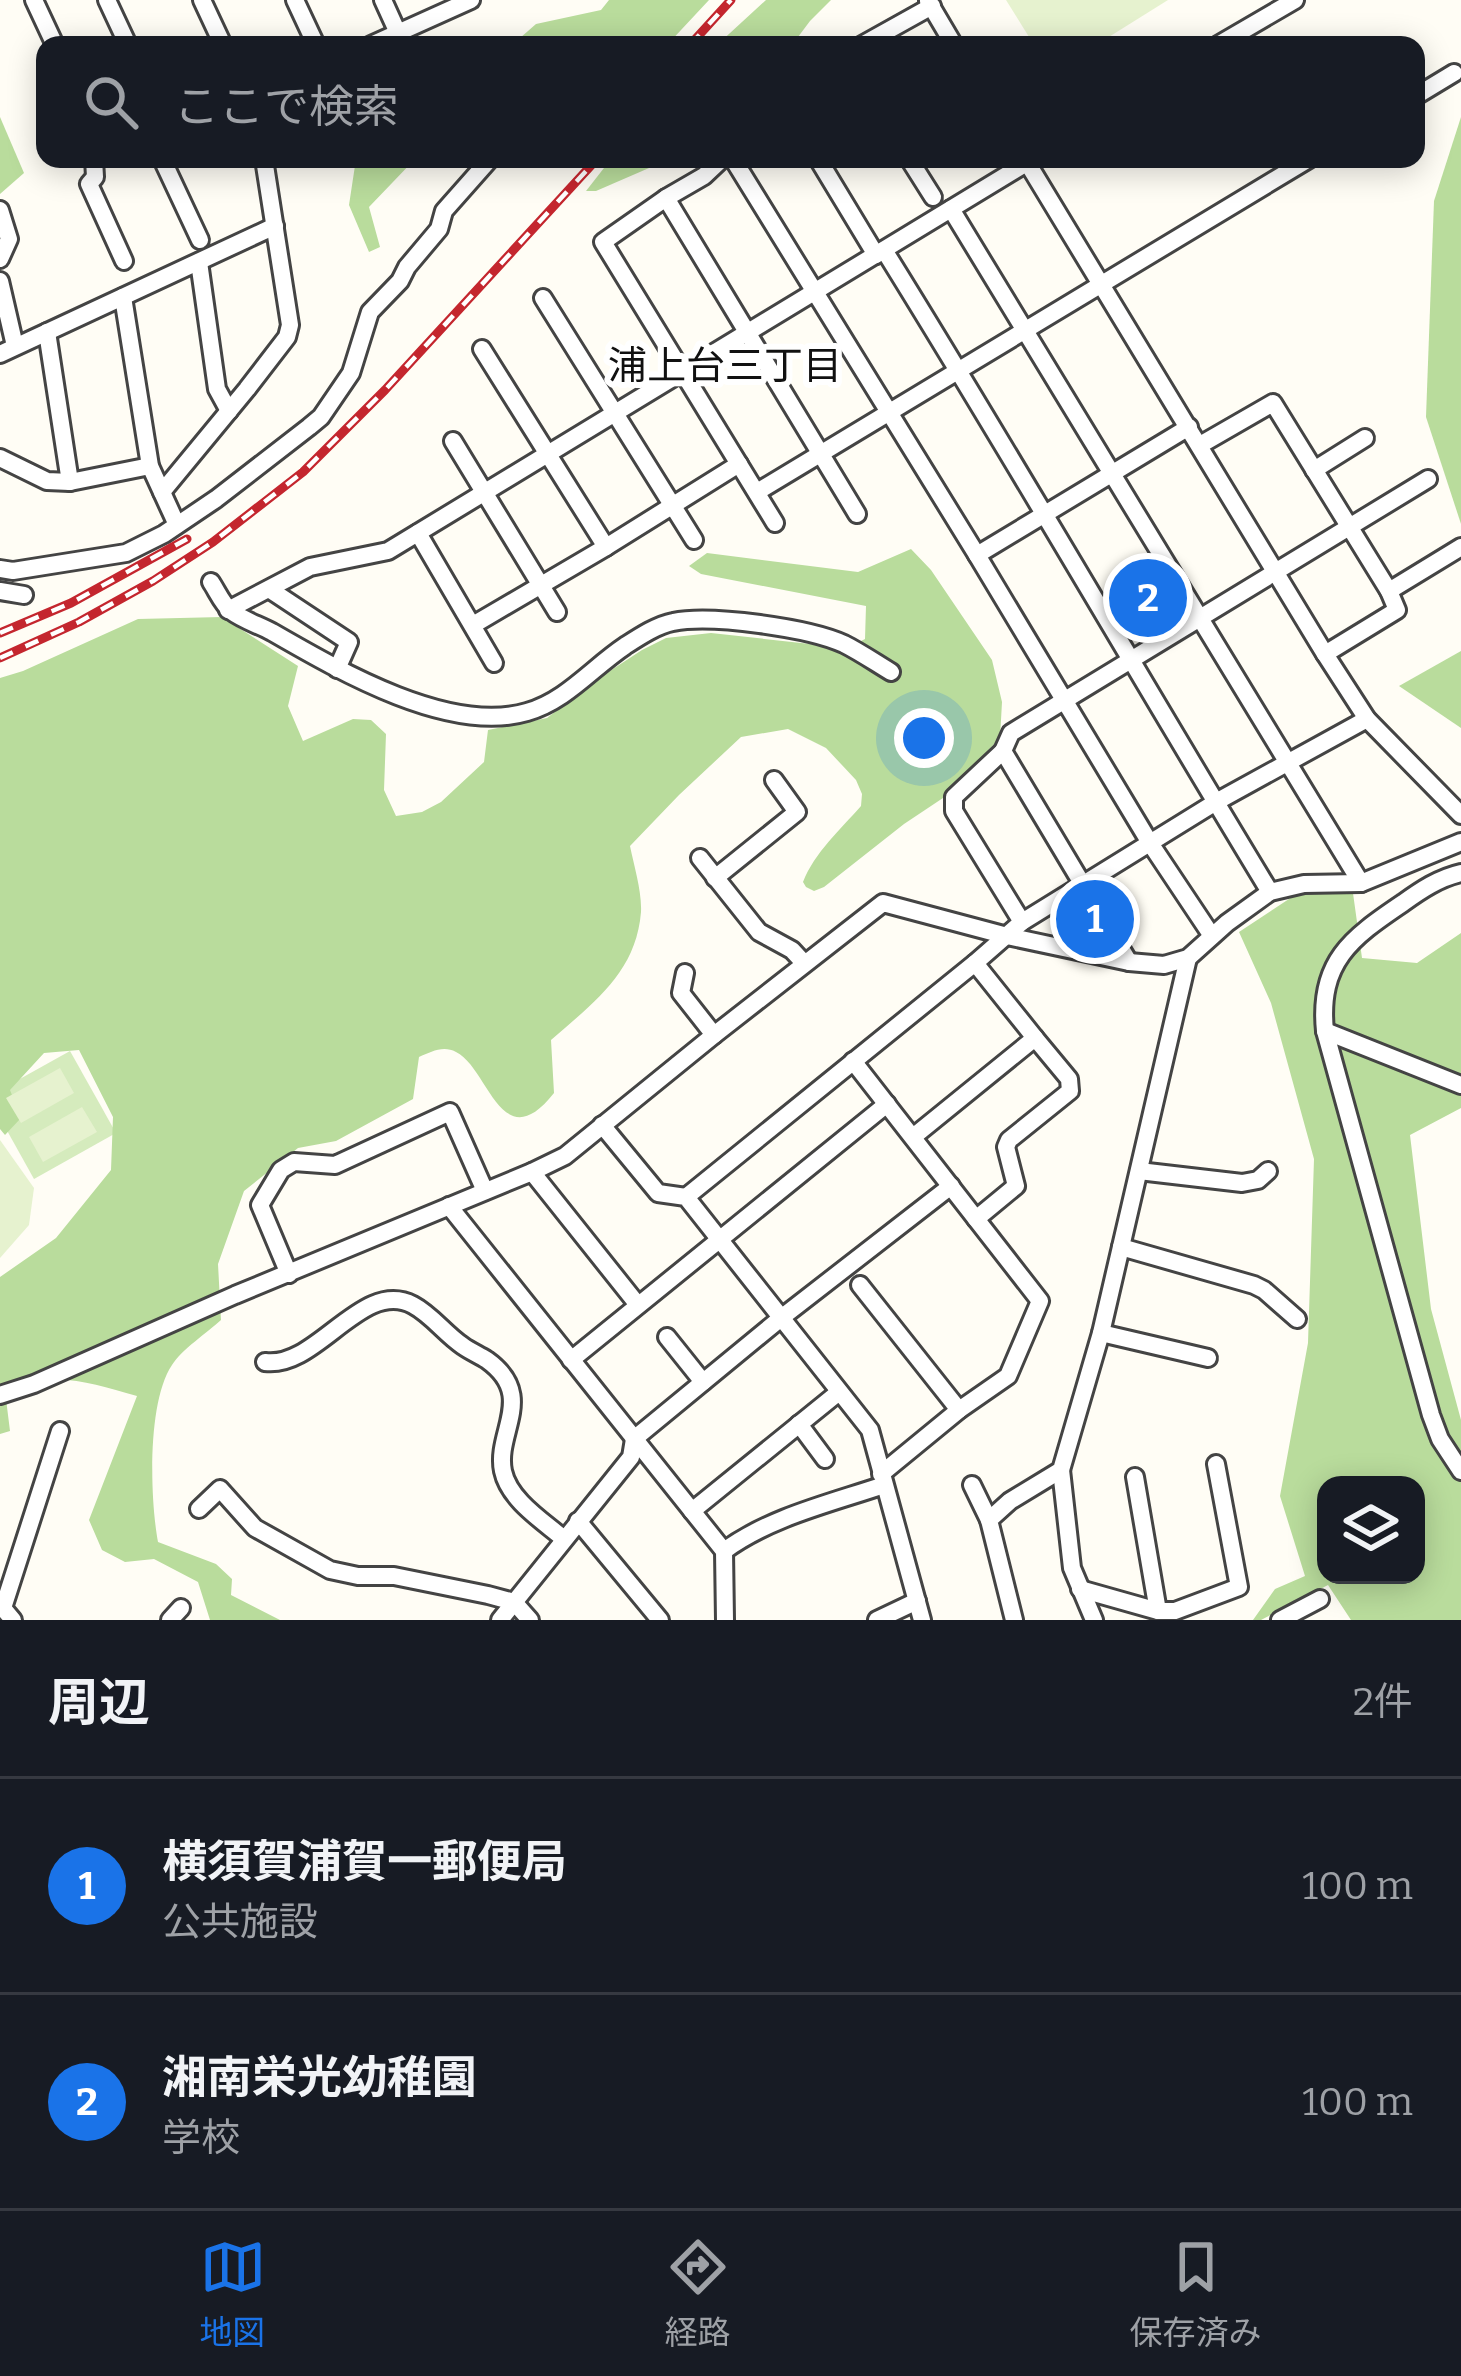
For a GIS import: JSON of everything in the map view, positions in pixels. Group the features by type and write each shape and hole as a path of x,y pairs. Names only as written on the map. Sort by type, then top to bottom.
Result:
{"street":[{"path":"34,0 51,36"},
{"path":"107,0 124,36"},
{"path":"202,0 220,36"},
{"path":"295,0 312,36"},
{"path":"383,0 398,33"},
{"path":"1234,36 1295,0"},
{"path":"391,36 468,1"},
{"path":"878,36 930,3 949,36"},
{"path":"1425,91 1454,73"},
{"path":"94,168 89,184 124,261"},
{"path":"166,168 200,240"},
{"path":"161,492 287,337 290,325 265,168"},
{"path":"0,569 126,554 216,500 321,417 351,374 370,312 400,281 439,229 444,211 482,168"},
{"path":"712,168 603,242 775,523"},
{"path":"739,168 1150,843 1212,936"},
{"path":"827,168 959,370 1270,892"},
{"path":"915,168 933,197"},
{"path":"228,610 310,567 388,551 1015,168"},
{"path":"1033,168 1367,719 1461,815"},
{"path":"757,492 1101,283 1276,168"},
{"path":"666,198 857,514"},
{"path":"951,209 1360,883"},
{"path":"0,210 9,239 0,259"},
{"path":"0,281 8,350 274,226"},
{"path":"199,262 217,389 229,411"},
{"path":"123,298 150,466 177,525"},
{"path":"543,298 694,540"},
{"path":"47,332 70,482"},
{"path":"482,349 606,547"},
{"path":"1200,445 1273,404 1390,591 1397,610 1325,654"},
{"path":"977,554 1189,427"},
{"path":"1314,470 1365,438"},
{"path":"453,440 557,612"},
{"path":"0,458 47,481 70,482 150,466"},
{"path":"473,625 739,464"},
{"path":"1022,922 954,811 953,797 1003,751 1011,734 1429,479"},
{"path":"418,533 494,663"},
{"path":"1390,591 1461,547"},
{"path":"211,582 228,610 337,669 365,684 453,712 515,715 555,701 617,651 670,622 688,620 803,633 842,643 891,671"},
{"path":"269,589 349,642 337,669"},
{"path":"0,591 23,595"},
{"path":"686,1197 1022,922 1216,802 1367,719"},
{"path":"1003,751 1129,962"},
{"path":"715,878 797,812 774,781"},
{"path":"0,1395 565,1156 883,903 1007,936 1163,965 1188,958 1270,892 1304,884 1360,883 1461,842"},
{"path":"700,858 759,932 792,950 804,963"},
{"path":"1461,873 1433,882 1345,947 1335,963 1323,1013 1431,1415 1461,1471"},
{"path":"1094,1620 1070,1555 1061,1470 1101,1334 1188,958"},
{"path":"975,963 1069,1079 1070,1091 1009,1140 1006,1147 1016,1186 976,1219"},
{"path":"685,973 681,993 714,1035"},
{"path":"1325,1031 1461,1085"},
{"path":"913,1137 1035,1038"},
{"path":"724,1551 745,1536 883,1479 958,1411 1008,1376 1040,1301 853,1061"},
{"path":"571,1360 887,1104"},
{"path":"289,1274 260,1205 281,1170 293,1162 335,1165 450,1112 485,1191"},
{"path":"602,1125 658,1193 686,1197 870,1430 922,1620"},
{"path":"1138,1171 1242,1183 1258,1180 1268,1171"},
{"path":"532,1172 638,1305"},
{"path":"500,1620 631,1457 634,1439 951,1186"},
{"path":"449,1206 724,1551 725,1620"},
{"path":"1121,1247 1254,1285 1297,1319"},
{"path":"860,1285 958,1411"},
{"path":"265,1362 291,1359 371,1305 401,1300 412,1304 500,1372 512,1401 502,1460 508,1484 524,1505 564,1539"},
{"path":"1101,1334 1208,1358"},
{"path":"667,1337 703,1382"},
{"path":"692,1511 839,1392"},
{"path":"799,1424 825,1459"},
{"path":"13,1620 3,1608 60,1431"},
{"path":"1080,1589 1158,1611 1175,1611 1240,1587 1216,1463"},
{"path":"989,1520 1010,1501 1061,1470"},
{"path":"1135,1477 1158,1611"},
{"path":"972,1485 989,1520 1013,1620"},
{"path":"199,1509 220,1489 255,1528 330,1570 394,1576 514,1602 530,1620"},
{"path":"578,1521 660,1620"},
{"path":"1280,1620 1320,1599"},
{"path":"877,1620 917,1601"}],"green space":[{"path":"609,0 709,0 675,36 522,36 536,24 601,10"},
{"path":"766,0 831,0 799,36 727,36"},
{"path":"1006,0 1168,0 1110,36 1028,36"},
{"path":"0,117 24,173 0,194"},
{"path":"1461,117 1461,524 1426,417 1434,201"},
{"path":"355,168 406,168 369,207 380,247 369,252 349,205"},
{"path":"604,168 649,168 596,191 586,191"},
{"path":"911,549 931,570 992,660 1002,702 1000,738 943,798 814,891 803,882 808,871 861,806 856,780 826,748 788,729 741,737 630,846 641,904 631,953 610,985 551,1040 554,1093 536,1111 521,1117 508,1114 468,1061 451,1050 437,1050 419,1057 413,1099 336,1141 298,1148 244,1191 218,1264 221,1320 182,1353 164,1381 154,1426 153,1501 158,1542 216,1564 232,1579 231,1595 280,1620 210,1620 198,1582 154,1559 125,1562 102,1550 89,1520 137,1396 71,1380 23,1385 5,1391 10,1431 0,1434 0,1277 56,1238 111,1170 113,1117 79,1050 44,1053 10,1090 21,1118 5,1135 0,1129 0,678 138,619 222,617 298,666 288,706 303,741 353,719 371,720 386,734 384,790 396,816 422,812 441,802 484,762 488,730 547,718 596,680 666,638 711,633 847,648 865,639 866,606 701,574 689,566 707,553 858,572"},
{"path":"1461,651 1461,728 1399,686"},
{"path":"1352,886 1362,958 1417,963 1461,933 1461,1108 1410,1135 1431,1309 1461,1420 1461,1620 1351,1620 1328,1585 1253,1620 1275,1589 1305,1576 1280,1496 1308,1343 1314,1159 1271,1003 1239,932 1292,897"},
{"path":"70,1051 116,1133 34,1179 0,1118 0,1090"},
{"path":"60,1068 74,1093 21,1123 6,1098"},
{"path":"82,1107 97,1132 43,1162 29,1137"},
{"path":"0,1140 34,1188 29,1225 0,1258"}],"railway":[{"path":"698,36 731,0"},
{"path":"0,658 153,581 213,542 303,472 589,168"},
{"path":"0,633 71,603 187,539"}],"place":[{"name":"湘南栄光幼稚園","path":"1148,598"},
{"name":"横須賀浦賀一郵便局","path":"1095,919"}],"district":[{"name":"浦上台三丁目","path":"725,365"}]}
